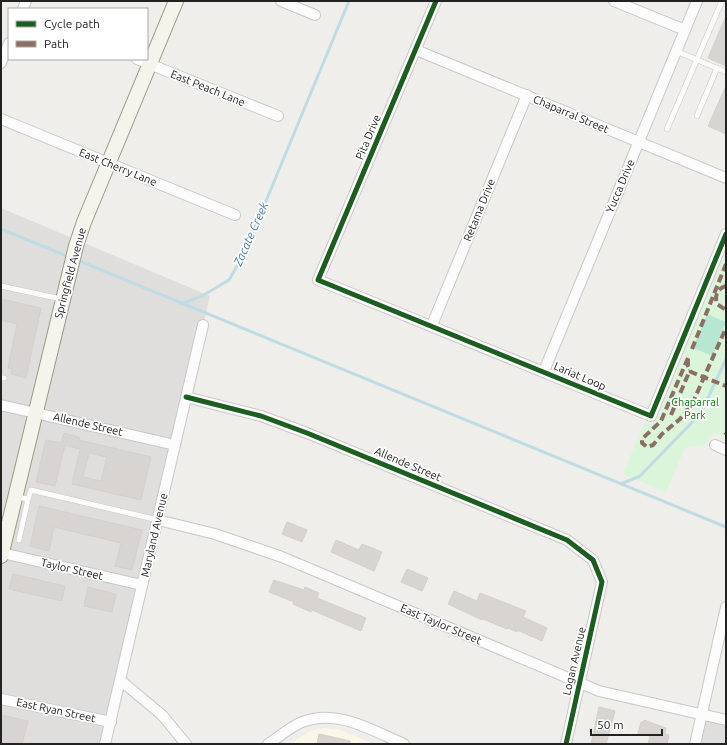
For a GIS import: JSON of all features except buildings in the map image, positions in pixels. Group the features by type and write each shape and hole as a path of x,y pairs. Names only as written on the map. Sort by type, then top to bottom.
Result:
{"main road":[{"name":"Springfield Avenue","path":"148,54 176,1"},
{"name":"Springfield Avenue","path":"1,554 22,498 35,412 76,246 109,163 144,62"}],"street":[{"path":"281,1 315,15"},
{"name":"Pita Drive","path":"318,280 436,1"},
{"path":"614,1 685,30"},
{"name":"Yucca Drive","path":"544,371 697,1"},
{"path":"2,59 8,45"},
{"name":"Chaparral Street","path":"416,50 726,178"},
{"name":"East Peach Lane","path":"144,62 278,116"},
{"name":"Retama Drive","path":"432,325 526,95"},
{"name":"East Cherry Lane","path":"1,119 235,215"},
{"name":"Lariat Loop","path":"318,280 432,325 651,416 726,234"},
{"name":"Maryland Avenue","path":"105,744 203,325"},
{"name":"Allende Street","path":"186,397 261,416 307,433 567,540 593,560 602,582"},
{"name":"Allende Street","path":"1,405 175,445"},
{"path":"715,446 726,450"},
{"name":"East Taylor Street","path":"158,520 216,534 282,557 599,691 726,720"},
{"name":"Taylor Street","path":"1,554 142,585"},
{"name":"Logan Avenue","path":"566,744 602,582"},
{"path":"695,744 726,607"},
{"path":"120,680 162,715 186,744"},
{"name":"East Ryan Street","path":"1,699 110,722"},
{"path":"268,744 301,723 328,717 364,727 404,744"}],"lane":[{"path":"668,129 722,1"},
{"path":"676,51 726,72"},
{"path":"697,116 717,68"},
{"path":"1,286 62,299"},
{"path":"19,540 22,498 31,490 158,520"}],"shaded area":[{"path":"1,208 210,296 105,744 1,744"},
{"path":"701,714 726,720 726,744 695,744"},
{"path":"324,728 340,730 374,744 290,744 310,731"}],"green space":[{"name":"Chaparral Park","path":"726,251 726,437 720,434 713,434 704,445 685,448 666,492 623,474 645,421 651,423 657,419"},
{"path":"707,314 726,322 713,356 693,348"}],"waterway":[{"name":"Zacate Creek","path":"181,304 202,296 229,280 244,254 349,1"},
{"name":"Zacate Creek","path":"1,229 69,257"},
{"path":"77,260 726,527"},
{"path":"621,484 640,476 701,413 726,359"}],"marked path":[{"path":"692,349 726,264"},
{"path":"726,286 719,290 716,295 717,304 726,310"},
{"path":"688,358 661,421 642,439 642,443 647,447 653,445 662,434 680,419 693,402 726,328"},
{"path":"688,359 688,366 691,372 726,386"},
{"path":"671,415 690,370"}],"cycle path":[{"path":"436,1 318,280 651,416 726,234"},
{"path":"186,397 261,416 307,433 567,540 593,560 602,582 566,744"}]}
